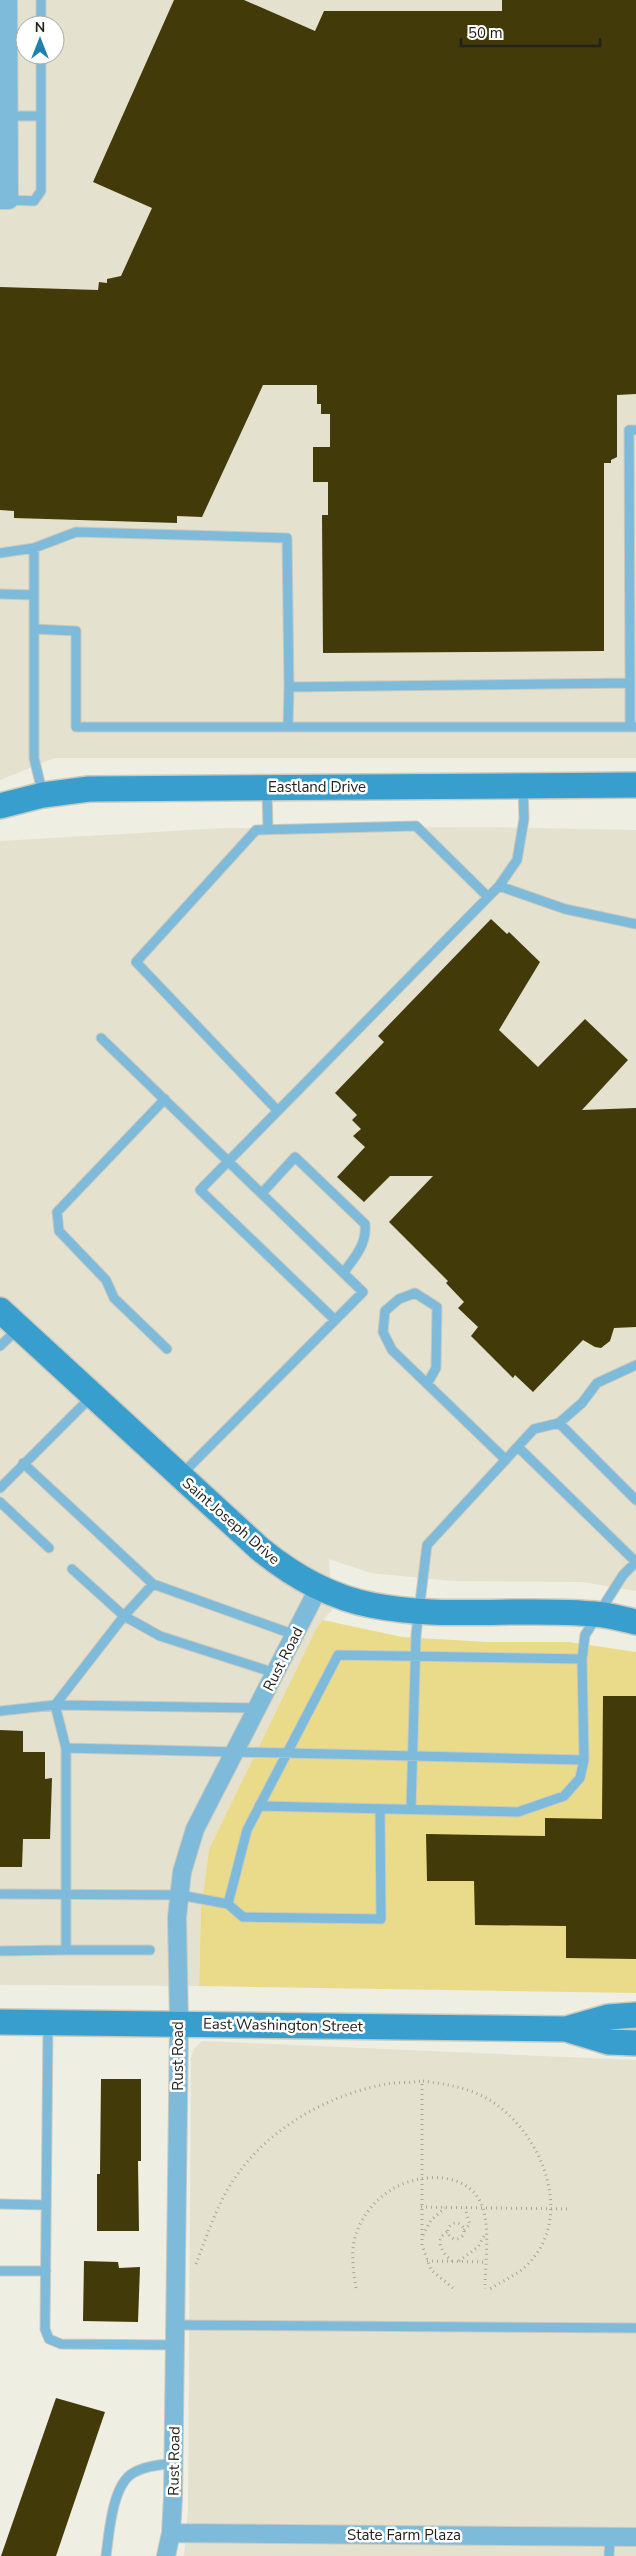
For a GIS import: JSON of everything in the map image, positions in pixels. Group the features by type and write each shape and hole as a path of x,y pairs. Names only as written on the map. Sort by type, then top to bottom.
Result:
{"main road":[{"name":"Eastland Drive","path":"0,806 43,795 89,789 636,785"},
{"name":"Saint Joseph Drive","path":"0,1310 260,1549 278,1563 319,1587 369,1605 420,1611 597,1614 636,1622"},
{"name":"East Washington Street","path":"566,2029 608,2017 636,2015"},
{"name":"East Washington Street","path":"0,2022 566,2029 609,2042 636,2043"}],"street":[{"path":"4,200 9,116 8,0"},
{"name":"Rust Road","path":"166,2556 171,2533 174,2463 179,2024 178,1917 182,1872 195,1829 319,1587"},
{"name":"State Farm Plaza","path":"171,2533 636,2537"}],"lane":[{"path":"41,0 41,15"},
{"path":"4,200 34,201 41,191 41,65"},
{"path":"9,116 41,116"},
{"path":"34,629 76,631 76,727 633,727 630,683 632,466 629,430 636,430"},
{"path":"0,553 34,548 76,532 287,538 288,727"},
{"path":"34,548 34,758 43,795"},
{"path":"0,594 34,595"},
{"path":"289,687 630,683"},
{"path":"336,1320 200,1190 499,886 517,860 524,819 524,786"},
{"path":"266,788 268,829"},
{"path":"277,1110 136,962 256,830 416,826 488,897"},
{"path":"499,886 565,909 636,924"},
{"path":"101,1038 363,1292 180,1476"},
{"path":"165,1099 57,1212 59,1231 106,1280 114,1298 167,1349"},
{"path":"262,1193 295,1157 365,1224 366,1234 363,1245 344,1272"},
{"path":"427,1384 436,1368 437,1307 415,1293 399,1299 385,1311 383,1332 392,1350 427,1384 506,1460"},
{"path":"0,1346 20,1328"},
{"path":"411,1809 415,1656 427,1545 534,1429 559,1423 582,1403 597,1383 636,1364"},
{"path":"0,1488 93,1395"},
{"path":"559,1423 636,1500"},
{"path":"259,1806 518,1812 564,1796 580,1778 584,1760 582,1659 585,1635 623,1575 636,1562 518,1447"},
{"path":"23,1463 153,1584 295,1635"},
{"path":"0,1502 49,1548"},
{"path":"72,1569 124,1616 160,1636 275,1673"},
{"path":"55,1705 124,1616 153,1584"},
{"path":"228,1904 247,1830 338,1655 582,1659"},
{"path":"55,1705 66,1748 66,1950"},
{"path":"0,1711 55,1705 258,1708"},
{"path":"66,1748 584,1760"},
{"path":"0,1894 180,1895 228,1904 243,1917 381,1919 380,1809"},
{"path":"0,1951 150,1950"},
{"path":"48,2023 45,2329 49,2339 61,2344 175,2345"},
{"path":"0,2204 46,2205"},
{"path":"0,2271 46,2271"},
{"path":"175,2325 636,2328"},
{"path":"106,2556 118,2490 131,2474 148,2466 174,2463"},
{"path":"609,2556 610,2537"}],"path":[{"path":"422,2081 421,2238 427,2261 438,2278 453,2288"},
{"path":"196,2264 212,2221 230,2186 255,2152 274,2135 314,2110 350,2094 382,2085 422,2081 443,2083 468,2090 497,2105 510,2116 535,2146 543,2166 551,2208 550,2222 544,2241 526,2267 490,2289"},
{"path":"356,2288 352,2266 352,2248 357,2230 378,2199 392,2189 422,2179 446,2178 460,2182 470,2189 482,2208 485,2234 484,2289"},
{"path":"421,2207 570,2208"},
{"path":"421,2238 431,2220 447,2207"},
{"path":"447,2232 451,2238 456,2240 462,2237 464,2230 470,2224 465,2208"},
{"path":"453,2262 445,2256 440,2244 441,2238 447,2232 450,2225 455,2223 460,2224 464,2230"},
{"path":"459,2262 478,2247 485,2234"},
{"path":"427,2261 485,2262"}],"shaded area":[{"path":"0,0 636,0 636,758 54,758 0,780"},
{"path":"488,827 636,830 636,1591 582,1582 451,1581 371,1573 329,1559 332,1610 317,1627 209,1849 201,1909 199,1986 0,1985 0,841 225,828"},
{"path":"323,1620 402,1637 488,1642 569,1642 636,1652 636,1993 199,1986 201,1909 209,1849 317,1627"},
{"path":"202,2041 636,2060 636,2556 184,2556 188,2510 191,2058 194,2049"}],"building":[{"path":"174,0 244,0 315,31 324,11 502,11 502,0 636,0 636,394 617,395 617,457 611,460 611,463 604,463 604,651 323,653 322,515 328,515 328,482 313,482 313,447 330,447 330,414 321,414 321,404 317,404 317,385 263,385 202,517 177,516 177,523 14,518 14,511 0,510 0,287 98,290 99,282 107,283 107,279 121,276 152,208 93,182"},
{"path":"491,919 507,934 509,932 540,962 499,1030 538,1067 585,1019 628,1060 582,1110 636,1108 636,1327 614,1328 610,1341 601,1348 595,1347 583,1340 533,1392 515,1375 513,1378 471,1336 478,1327 458,1308 464,1302 446,1283 448,1281 389,1222 433,1176 390,1176 364,1202 337,1177 365,1147 353,1136 361,1129 352,1120 357,1115 335,1093 384,1042 378,1036"},
{"path":"603,1696 636,1696 636,1959 566,1958 566,1926 475,1925 474,1881 427,1881 426,1834 545,1836 545,1818 602,1819"},
{"path":"0,1730 23,1731 23,1752 45,1752 45,1779 52,1778 50,1839 23,1839 22,1867 0,1867"},
{"path":"101,2079 141,2079 141,2161 138,2161 139,2231 97,2231"},
{"path":"84,2261 118,2262 119,2268 140,2267 138,2322 83,2321"},
{"path":"56,2398 105,2412 56,2556 1,2556"}]}
